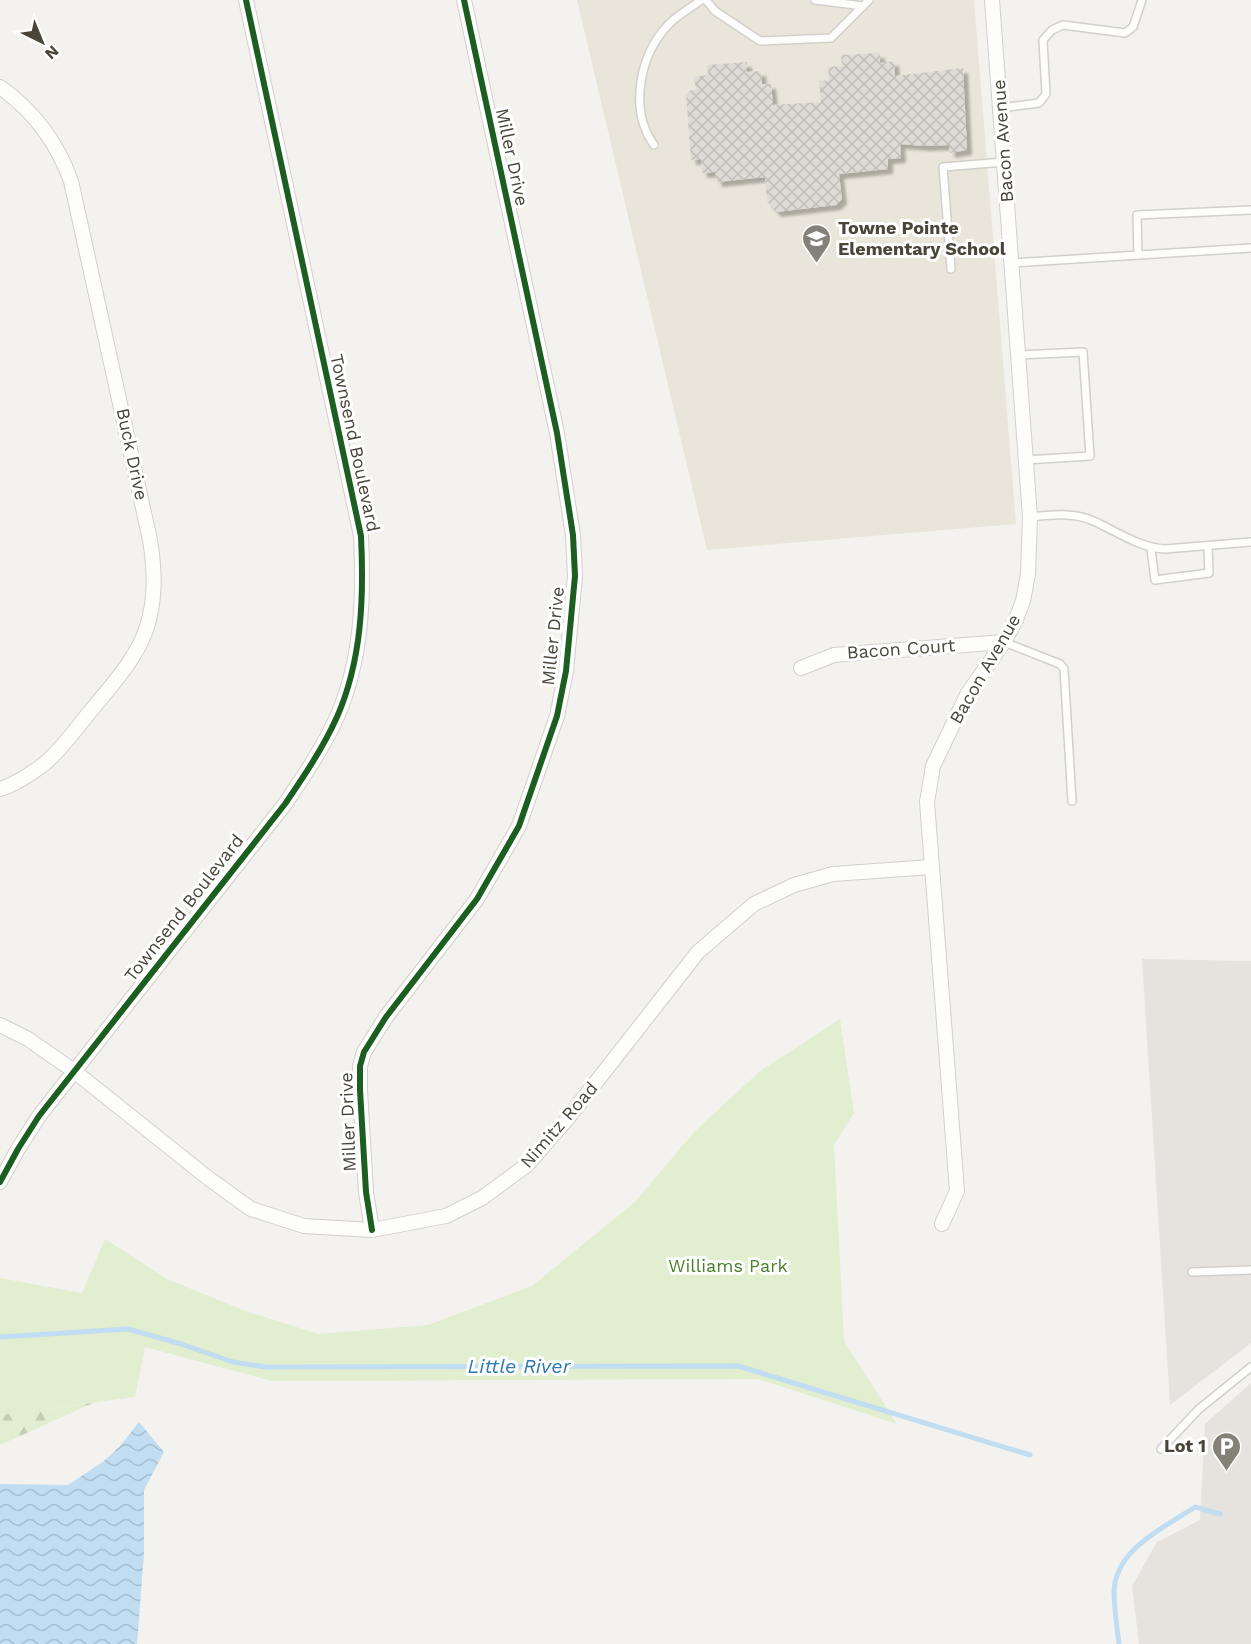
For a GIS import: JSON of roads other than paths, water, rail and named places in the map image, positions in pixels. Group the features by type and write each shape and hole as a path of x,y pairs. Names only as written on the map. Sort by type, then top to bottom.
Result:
{"street":[{"name":"Townsend Boulevard","path":"0,1182 39,1116 278,813 313,764 338,716 349,679 361,621 363,587 361,536 246,0"},
{"name":"Miller Drive","path":"372,1230 366,1192 360,1090 360,1066 364,1052 386,1017 477,899 519,826 557,716 566,671 574,576 573,535 557,433 464,0"},
{"name":"Bacon Avenue","path":"942,1224 957,1191 927,802 933,766 968,693 1004,642 1015,622 1023,601 1028,574 1030,517 992,0"},
{"name":"Buck Drive","path":"0,87 27,109 41,126 64,162 70,181 150,540 155,586 146,632 124,669 63,746 44,764 24,778 0,789"},
{"name":"Bacon Court","path":"801,669 834,654 1004,642"},
{"name":"Nimitz Road","path":"0,1025 28,1039 74,1071 208,1178 251,1209 304,1226 372,1230 446,1216 482,1198 527,1165 568,1118 698,952 753,904 794,885 833,874 931,867"}],"lane":[{"path":"654,145 645,132 639,92 645,60 668,25 704,0 715,11 760,41 831,38 869,0"},
{"path":"815,0 863,6"},
{"path":"1000,108 1039,103 1046,94 1044,40 1052,30 1063,25 1125,33 1133,27 1142,0"},
{"path":"951,269 943,167 1004,162"},
{"path":"1138,255 1137,215 1251,210"},
{"path":"1011,263 1251,248"},
{"path":"1018,355 1083,352 1090,456 1026,460"},
{"path":"1030,517 1066,514 1088,519 1151,549 1251,542"},
{"path":"1151,549 1155,580 1209,573 1208,546"},
{"path":"1004,642 1060,664 1064,669 1072,801"},
{"path":"1192,1272 1251,1270"},
{"path":"1161,1449 1199,1409 1251,1367"}],"water":[{"path":"139,1422 164,1452 144,1490 144,1553 137,1644 0,1644 0,1484 68,1485 104,1461 120,1446"}],"waterway":[{"name":"Little River","path":"0,1337 128,1329 233,1362 265,1367 738,1366 1030,1455"},
{"path":"1119,1644 1114,1592 1123,1563 1132,1551 1156,1531 1195,1507 1220,1514"}],"place":[{"name":"Towne Pointe Elementary School","path":"817,264"},
{"name":"Lot 1","path":"1227,1472"}],"park label":[{"name":"Williams Park","path":"728,1266"}]}
